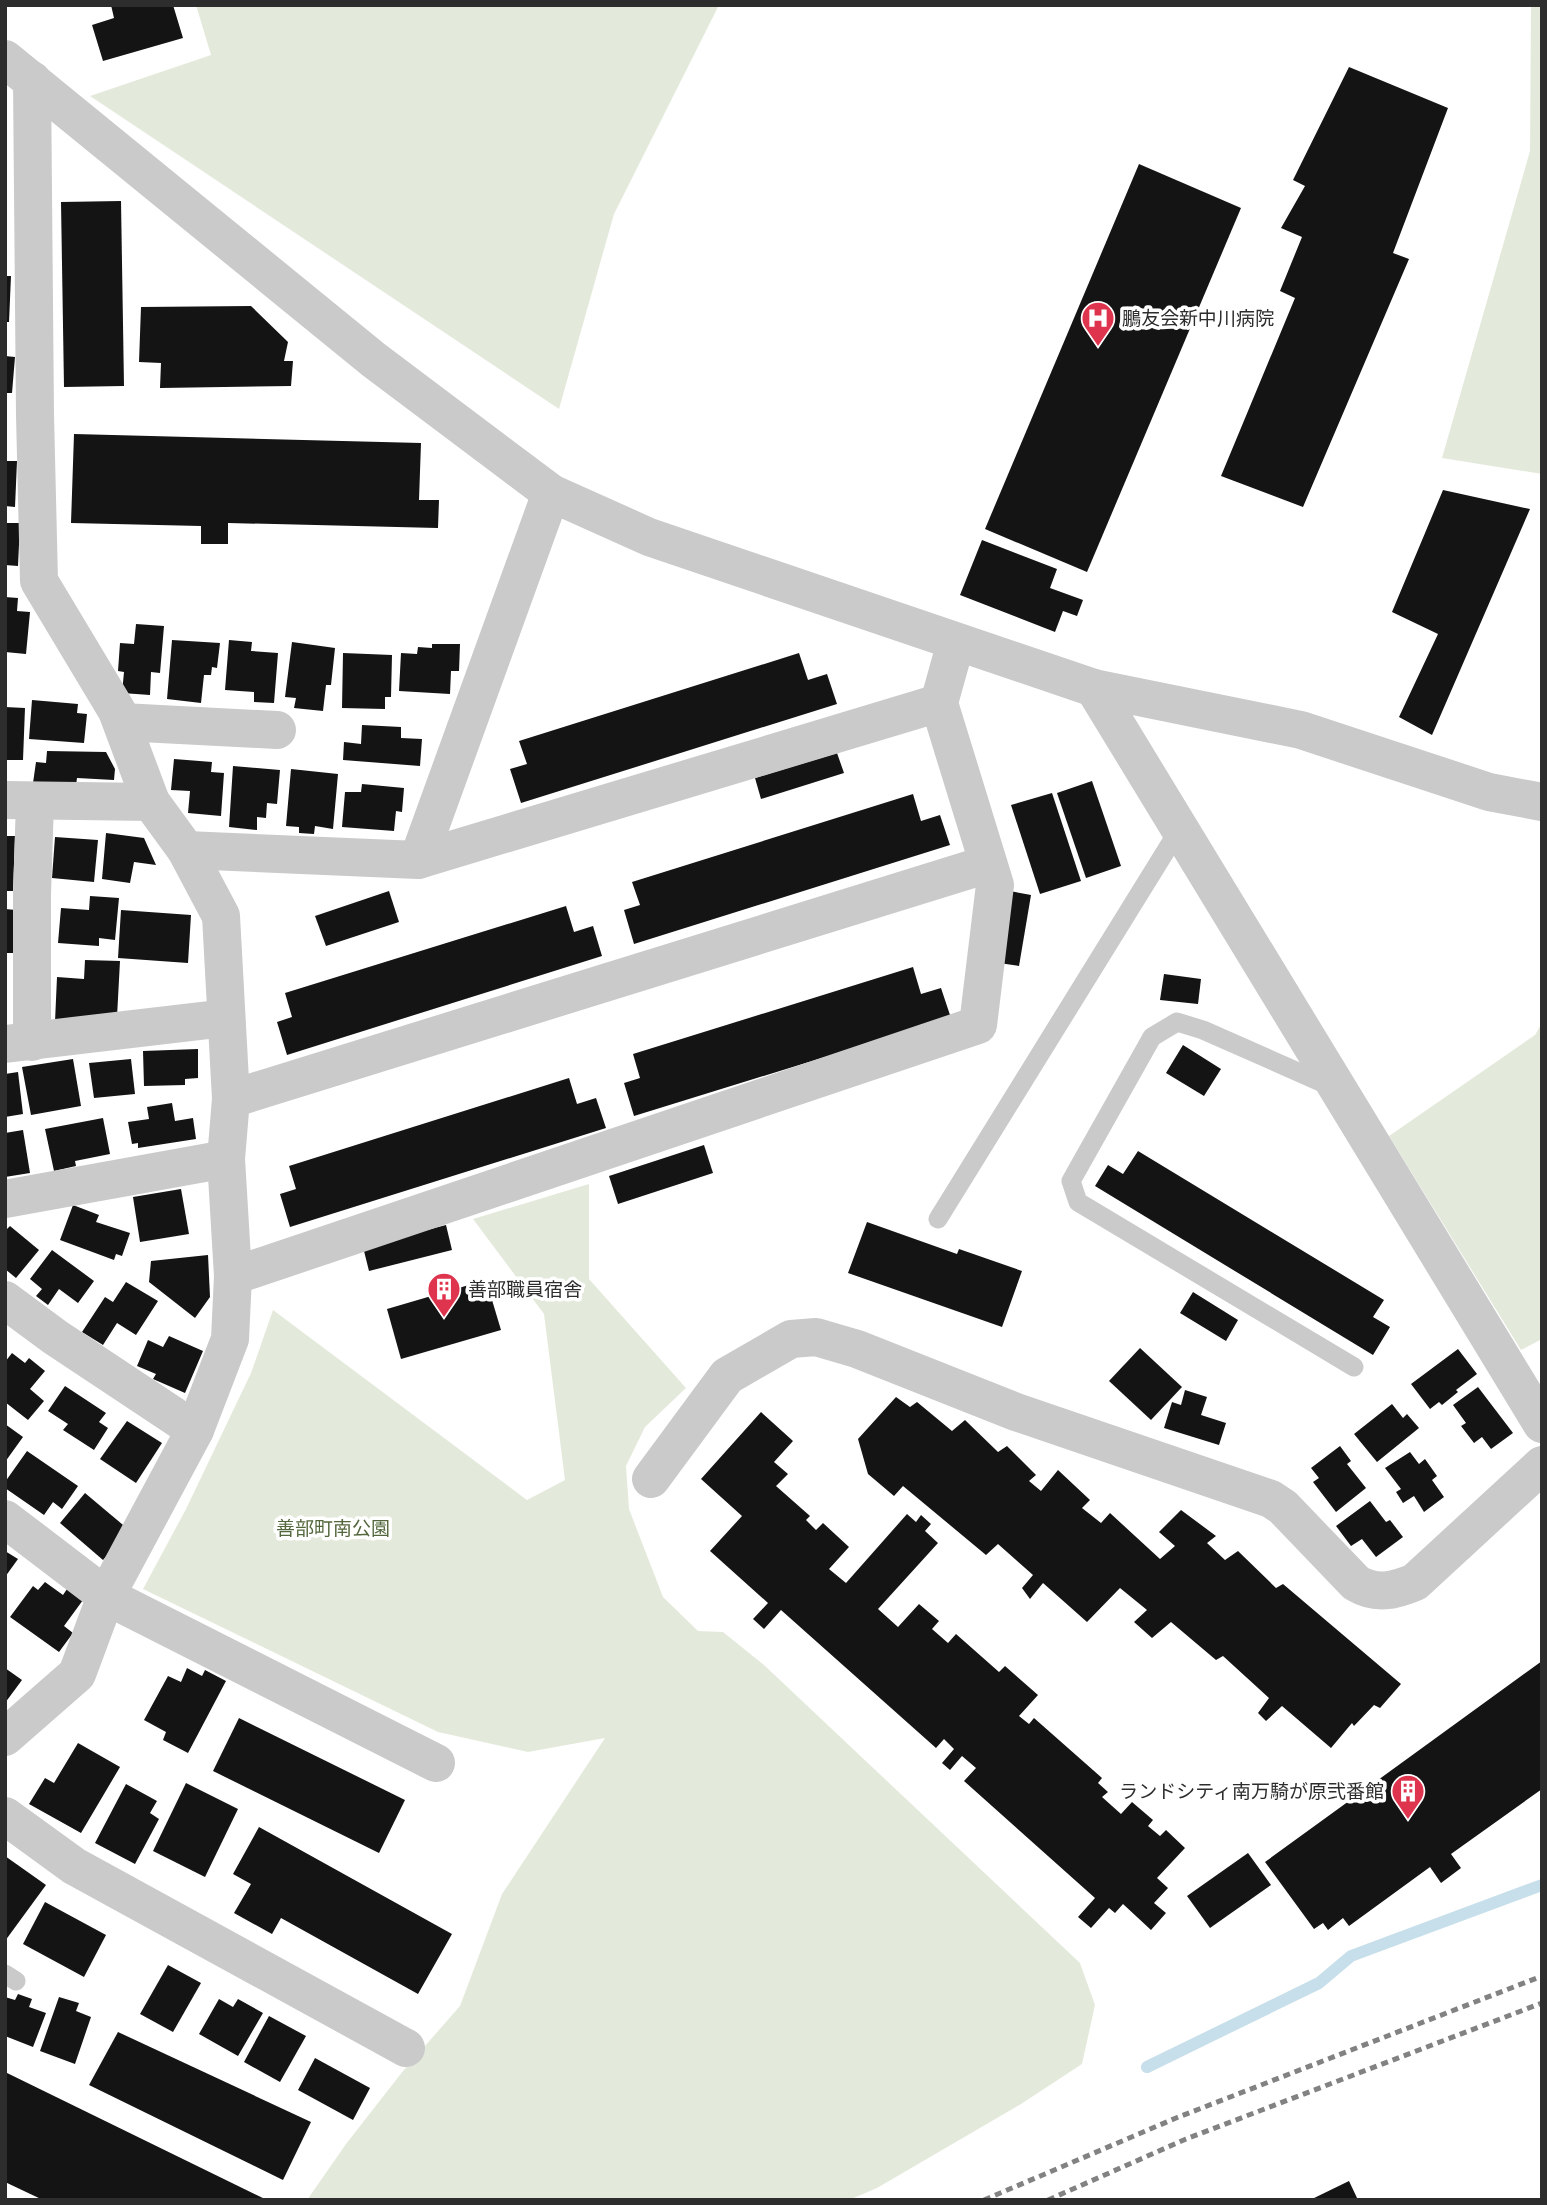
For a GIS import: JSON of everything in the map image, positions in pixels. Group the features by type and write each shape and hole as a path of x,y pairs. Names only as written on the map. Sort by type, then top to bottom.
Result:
{"street":[{"path":"5,1737 76,1674 106,1596 195,1430 230,1339 233,1276 226,1159 231,1099 221,916 186,850 151,802 121,722 39,581 20,415 19,70"},
{"path":"19,70 374,360 551,493 649,537 1094,688 1301,730 1489,792 1542,802"},
{"path":"418,860 551,493"},
{"path":"233,1276 978,1025 995,885 939,703 956,642"},
{"path":"1094,688 1542,1424"},
{"path":"186,850 418,860 939,703"},
{"path":"121,722 277,730"},
{"path":"151,802 20,800 32,895 19,1043 226,1018"},
{"path":"231,1099 988,864"},
{"path":"5,1199 226,1159"},
{"path":"5,1300 55,1337 195,1430"},
{"path":"652,1479 727,1376 791,1339 816,1337 857,1349 1016,1412 1271,1499 1283,1507 1356,1583 1368,1590 1396,1590 1415,1582 1542,1465"},
{"path":"5,1519 106,1596 436,1763"},
{"path":"5,1816 74,1866 406,2048"}],"lane":[{"path":"939,1219 1180,828"},
{"path":"1339,1090 1203,1030 1177,1022 1152,1037 1071,1181 1078,1202 1354,1367"}],"green space":[{"path":"196,5 719,5 614,214 559,409 90,96 211,55"},
{"path":"1531,5 1542,5 1542,474 1442,458 1530,151"},
{"path":"1542,1023 1542,1339 1521,1350 1389,1136 1535,1035"},
{"name":"善部町南公園","path":"589,1184 589,1279 686,1388 645,1427 626,1466 629,1509 663,1597 698,1631 723,1632 764,1665 1080,1963 1095,2005 1082,2064 1021,2104 877,2188 849,2200 307,2200 346,2144 403,2071 460,2006 502,1894 605,1738 528,1752 438,1732 143,1589 186,1509 251,1373 273,1310 527,1500 565,1480 544,1314 473,1219"}],"building":[{"path":"111,5 173,5 183,38 103,61 92,25 114,18"},
{"path":"1349,67 1448,108 1393,253 1409,259 1303,507 1221,476 1295,298 1280,291 1302,237 1281,228 1305,186 1293,180"},
{"path":"1139,164 1241,208 1087,572 985,529"},
{"path":"121,201 124,386 64,387 61,202"},
{"path":"5,276 11,276 9,322 5,322"},
{"path":"251,306 288,342 284,361 293,361 291,386 160,388 161,363 139,362 141,307"},
{"path":"5,356 15,357 12,393 5,393"},
{"path":"74,434 421,443 419,500 439,500 438,528 228,523 228,544 201,544 201,526 71,523"},
{"path":"5,461 17,461 15,507 5,506"},
{"path":"1443,490 1530,509 1432,735 1399,717 1438,634 1392,612"},
{"path":"5,523 20,523 18,566 5,565"},
{"path":"982,540 1057,569 1050,588 1083,600 1077,616 1063,611 1055,632 960,595"},
{"path":"5,597 18,598 17,611 30,612 26,654 5,652"},
{"path":"136,624 164,626 160,673 151,672 150,695 122,693 124,672 118,671 120,643 134,644"},
{"path":"172,640 220,643 217,668 212,667 211,675 204,675 201,703 167,699"},
{"path":"229,640 252,642 251,651 278,653 274,703 254,702 254,692 225,690"},
{"path":"292,642 335,648 331,685 326,685 323,711 294,708 296,698 285,697"},
{"path":"432,644 460,644 459,671 451,671 450,694 399,691 401,653 417,654 418,647 432,648"},
{"path":"343,653 392,655 391,697 385,697 385,709 342,708"},
{"path":"799,653 808,680 827,674 837,704 521,803 510,769 527,764 519,741"},
{"path":"32,700 78,704 77,713 87,714 84,743 29,739"},
{"path":"5,707 25,708 23,760 5,760"},
{"path":"362,725 401,727 401,738 422,739 420,766 343,760 344,742 361,744"},
{"path":"47,751 106,752 115,769 114,780 77,778 76,786 33,783 36,762 46,763"},
{"path":"837,753 844,773 761,799 755,778"},
{"path":"174,759 212,762 211,772 224,773 221,816 188,813 190,791 171,790"},
{"path":"233,766 280,770 277,804 267,803 266,818 257,817 257,830 229,827"},
{"path":"291,769 338,774 333,829 315,826 314,834 299,833 299,827 286,826"},
{"path":"1092,781 1121,866 1086,878 1057,793"},
{"path":"362,784 404,788 402,812 396,811 394,831 342,827 345,792 361,792"},
{"path":"1052,793 1081,881 1040,894 1011,805"},
{"path":"913,794 921,821 940,815 950,845 634,944 624,910 640,905 632,882"},
{"path":"106,833 144,838 156,865 134,862 130,883 102,879"},
{"path":"5,836 15,836 13,891 5,891"},
{"path":"55,837 98,840 94,882 52,878"},
{"path":"1004,890 1031,895 1019,966 992,962"},
{"path":"389,891 399,922 326,946 315,916"},
{"path":"90,896 119,898 115,940 99,938 99,946 58,943 61,908 89,910"},
{"path":"566,906 574,932 593,926 602,956 287,1055 277,1022 292,1017 285,993"},
{"path":"5,909 16,910 15,953 5,953"},
{"path":"121,910 191,915 188,963 118,958"},
{"path":"85,960 120,961 117,1017 55,1022 57,977 84,979"},
{"path":"913,967 921,994 941,988 951,1018 634,1116 624,1083 640,1078 633,1054"},
{"path":"1164,974 1201,979 1198,1004 1160,1000"},
{"path":"1183,1045 1221,1069 1204,1096 1166,1073"},
{"path":"198,1049 198,1078 185,1079 185,1085 144,1086 143,1051"},
{"path":"73,1059 81,1106 31,1115 22,1067"},
{"path":"131,1059 135,1094 94,1098 89,1063"},
{"path":"18,1072 23,1114 5,1117 5,1074"},
{"path":"569,1078 577,1104 596,1098 606,1128 290,1227 280,1194 296,1189 289,1166"},
{"path":"172,1103 175,1121 193,1118 196,1139 138,1148 138,1143 132,1144 128,1122 149,1119 147,1107"},
{"path":"103,1118 110,1154 75,1161 76,1166 54,1171 45,1129"},
{"path":"23,1130 30,1173 5,1177 5,1133"},
{"path":"704,1145 713,1173 618,1204 609,1176"},
{"path":"1138,1151 1384,1300 1373,1317 1390,1327 1373,1355 1095,1186 1108,1165 1123,1174"},
{"path":"181,1189 189,1234 140,1242 133,1197"},
{"path":"73,1205 99,1215 96,1222 130,1233 122,1256 116,1254 114,1260 60,1240"},
{"path":"867,1222 957,1254 959,1249 1022,1271 1002,1327 848,1273"},
{"path":"446,1225 452,1250 369,1271 363,1247"},
{"path":"10,1226 39,1250 16,1278 5,1269 5,1231"},
{"path":"52,1250 94,1281 78,1303 59,1289 48,1305 36,1296 42,1289 30,1279"},
{"path":"208,1255 210,1297 195,1318 149,1282 151,1261"},
{"name":"善部職員宿舎","path":"486,1280 501,1330 401,1359 387,1309"},
{"path":"126,1282 158,1301 136,1335 117,1323 103,1345 82,1332 105,1297 113,1302"},
{"path":"1193,1292 1238,1320 1226,1341 1180,1313"},
{"path":"169,1336 203,1351 185,1393 153,1379 156,1374 137,1366 148,1340 163,1347"},
{"path":"1140,1348 1182,1387 1151,1420 1109,1381"},
{"path":"1458,1349 1477,1374 1442,1405 1439,1402 1430,1409 1411,1384"},
{"path":"12,1353 25,1363 29,1358 45,1371 30,1389 44,1401 28,1420 5,1402 5,1362"},
{"path":"65,1386 106,1413 99,1422 108,1428 94,1450 63,1430 68,1424 48,1411"},
{"path":"1478,1387 1513,1433 1491,1449 1482,1437 1474,1443 1461,1426 1466,1423 1453,1405"},
{"path":"1185,1390 1207,1397 1201,1415 1226,1423 1219,1445 1164,1428 1172,1402 1181,1405"},
{"path":"896,1397 910,1407 917,1402 952,1431 965,1420 998,1452 1007,1446 1036,1475 1029,1481 1041,1491 1058,1470 1090,1500 1082,1508 1101,1523 1110,1513 1160,1559 1175,1546 1159,1532 1181,1510 1216,1536 1207,1543 1225,1560 1238,1551 1276,1588 1283,1584 1401,1684 1380,1708 1374,1705 1354,1726 1352,1723 1331,1748 1282,1706 1266,1721 1258,1713 1269,1698 1223,1656 1216,1660 1171,1622 1152,1638 1134,1622 1147,1610 1120,1588 1087,1622 1043,1583 1030,1599 1022,1588 1033,1575 998,1544 986,1555 903,1486 894,1496 868,1474 858,1439"},
{"path":"1392,1404 1403,1418 1407,1414 1419,1428 1377,1462 1354,1434"},
{"path":"761,1412 793,1441 774,1462 788,1474 776,1486 810,1516 806,1520 816,1530 823,1523 849,1547 829,1569 846,1583 907,1514 916,1522 921,1515 931,1524 925,1531 938,1543 878,1609 898,1627 919,1604 939,1621 932,1629 948,1643 956,1634 999,1672 1005,1666 1038,1695 1019,1716 1029,1724 1034,1718 1102,1778 1098,1783 1108,1792 1102,1797 1121,1814 1132,1802 1153,1820 1148,1826 1160,1836 1166,1830 1185,1848 1157,1878 1168,1888 1154,1903 1166,1913 1151,1930 1123,1904 1115,1913 1109,1908 1091,1928 1078,1917 1095,1898 964,1781 976,1768 962,1756 950,1770 942,1763 954,1749 944,1739 936,1748 781,1610 764,1629 753,1619 768,1603 710,1551 742,1516 701,1479"},
{"path":"127,1421 162,1443 136,1483 100,1459"},
{"path":"5,1424 23,1437 5,1462"},
{"path":"1340,1446 1351,1461 1347,1464 1366,1488 1336,1512 1313,1482 1319,1478 1311,1468"},
{"path":"27,1451 78,1486 62,1509 53,1502 44,1515 5,1488 5,1482"},
{"path":"1410,1452 1419,1464 1425,1459 1437,1476 1432,1480 1444,1497 1424,1512 1414,1496 1403,1503 1396,1492 1401,1489 1385,1468"},
{"path":"85,1493 129,1530 103,1560 60,1523"},
{"path":"1370,1501 1386,1522 1390,1520 1403,1537 1376,1557 1362,1539 1351,1546 1336,1526"},
{"path":"5,1551 18,1559 5,1577"},
{"path":"45,1582 63,1595 67,1589 83,1600 64,1626 73,1633 59,1652 10,1617 33,1586 38,1590"},
{"name":"ランドシティ南万騎が原弐番館","path":"1542,1661 1542,1789 1451,1854 1461,1868 1441,1883 1430,1867 1349,1926 1343,1918 1328,1930 1323,1923 1314,1929 1265,1862"},
{"path":"5,1668 22,1680 5,1703"},
{"path":"187,1668 202,1676 205,1670 226,1681 188,1753 163,1740 166,1732 144,1720 168,1676 181,1682"},
{"path":"239,1718 405,1800 379,1853 213,1771"},
{"path":"78,1743 120,1767 81,1833 29,1804 45,1778 54,1783"},
{"path":"186,1783 238,1809 205,1877 153,1851"},
{"path":"126,1784 157,1801 150,1813 159,1819 135,1864 95,1843"},
{"path":"259,1827 452,1934 418,1994 281,1918 272,1934 234,1913 251,1884 233,1874"},
{"path":"1248,1853 1271,1885 1210,1928 1187,1896"},
{"path":"5,1856 46,1885 5,1941"},
{"path":"45,1902 106,1935 84,1977 23,1944"},
{"path":"168,1965 201,1983 173,2032 140,2014"},
{"path":"18,1994 32,1999 29,2007 46,2013 33,2047 5,2036 5,1997 15,2000"},
{"path":"59,1997 79,2003 76,2011 91,2017 75,2064 40,2051"},
{"path":"219,1999 233,2007 238,1999 263,2013 238,2056 199,2034"},
{"path":"269,2016 306,2036 280,2082 244,2062"},
{"path":"118,2032 311,2122 283,2180 89,2085"},
{"path":"315,2058 370,2088 353,2120 298,2090"},
{"path":"5,2072 267,2200 43,2200 5,2182"},
{"path":"1349,2181 1358,2200 1310,2200"}],"waterway":[{"path":"1147,2067 1319,1983 1351,1956 1542,1885"}],"railway":[{"path":"984,2200 1176,2118 1542,1976"},
{"path":"1048,2200 1186,2139 1542,2003"}],"place":[{"name":"鵬友会新中川病院","path":"1098,348"},
{"name":"善部職員宿舎","path":"444,1319"},
{"name":"ランドシティ南万騎が原弐番館","path":"1408,1821"}]}
